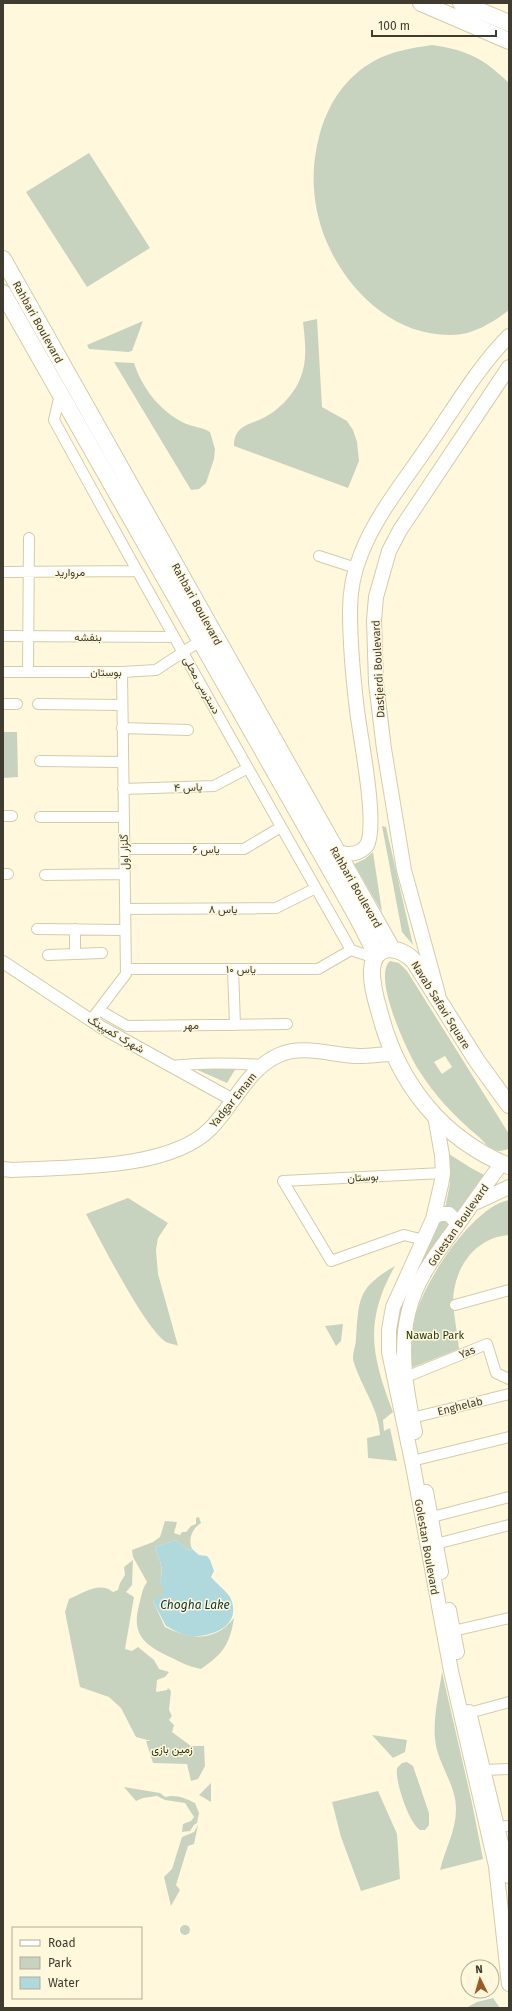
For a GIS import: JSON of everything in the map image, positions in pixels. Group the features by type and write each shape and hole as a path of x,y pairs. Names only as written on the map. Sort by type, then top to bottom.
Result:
{"main road":[{"path":"421,3 509,41"},
{"path":"461,3 509,24"},
{"name":"Rahbari Boulevard","path":"3,259 392,949"},
{"name":"Rahbari Boulevard","path":"3,293 356,915 371,944 375,958"},
{"name":"Dastjerdi Boulevard","path":"337,852 346,855 361,850 367,844 371,807 357,708 350,609 353,580 356,568 370,534 390,502 485,364 509,336"},
{"name":"Dastjerdi Boulevard","path":"441,1002 404,870 394,820 376,683 374,620 376,597 388,551 400,530 509,367"},
{"path":"392,949 382,951 375,958 372,968 374,985 384,1028 393,1054 406,1079 435,1116 462,1140 477,1150 505,1164"},
{"name":"Navab Safavi Square","path":"392,949 408,955 414,961 477,1061 509,1104"},
{"name":"Yadgar Emam","path":"3,1169 12,1170 88,1166 128,1162 163,1155 189,1144 209,1130 262,1065 280,1055 298,1050 360,1056 393,1054"},
{"name":"Golestan Boulevard","path":"435,1116 443,1173 434,1217 396,1297 388,1338 390,1362 413,1466 451,1671 496,1866 509,1984"},
{"name":"Golestan Boulevard","path":"505,1164 471,1206 430,1263 411,1303 406,1324 404,1349 412,1418 469,1713 483,1770 503,1826 509,1876"},
{"path":"471,1206 489,1195 509,1187"},
{"path":"434,1217 440,1214 449,1214 458,1224"},
{"path":"390,1323 392,1328 397,1330 406,1324"}],"street":[{"name":"دسترسی محلی","path":"60,394 54,420 136,571 183,651 350,950"},
{"path":"28,672 29,538"},
{"path":"319,556 356,568"},
{"name":"مروارید","path":"3,572 136,571"},
{"name":"بنفشه","path":"3,636 174,637"},
{"name":"بوستان","path":"3,672 122,672 156,670 200,641"},
{"name":"گلزار اول","path":"92,1020 126,974 122,672"},
{"path":"3,704 17,704"},
{"path":"38,704 122,705"},
{"path":"122,728 188,730"},
{"path":"40,762 123,762"},
{"name":"یاس ۴","path":"123,789 214,786 248,768"},
{"path":"40,817 124,817"},
{"name":"یاس ۶","path":"124,849 244,849 282,827"},
{"path":"45,875 124,874"},
{"name":"یاس ۸","path":"125,909 276,908 316,888"},
{"path":"37,929 125,930"},
{"path":"75,929 75,954"},
{"path":"350,950 375,958"},
{"name":"یاس ۱۰","path":"126,969 318,969 350,950"},
{"path":"48,955 102,953"},
{"name":"شهرک کمپینگ","path":"3,962 92,1020 233,1100"},
{"path":"233,969 235,1025"},
{"name":"مهر","path":"99,1010 127,1026 287,1024"},
{"path":"172,1066 228,1063 262,1065"},
{"name":"بوستان","path":"424,1240 404,1235 331,1261 283,1181 443,1173"},
{"path":"455,1305 509,1290"},
{"name":"Yas","path":"406,1376 487,1344 496,1373 509,1379"},
{"name":"Enghelab","path":"412,1418 509,1394"},
{"path":"420,1459 509,1437"},
{"path":"432,1517 509,1497"},
{"path":"436,1544 509,1525"},
{"path":"453,1632 509,1618"},
{"path":"469,1713 509,1702"},
{"path":"483,1770 509,1769"}],"green space":[{"path":"432,45 474,56 491,67 509,83 509,310 475,331 451,335 426,332 402,324 381,311 362,295 345,275 332,253 322,230 315,197 314,163 317,146 322,125 332,103 339,93 354,75 374,61 395,52"},
{"path":"89,153 150,248 87,287 26,192"},
{"path":"317,319 322,407 347,421 353,430 357,442 359,461 348,488 234,446 235,439 240,430 276,410 286,401 294,390 303,372 305,358 303,322"},
{"path":"143,321 132,351 89,349 87,345"},
{"path":"114,362 134,363 137,372 147,390 167,412 184,423 210,432 215,449 214,459 206,483 199,489 191,490"},
{"path":"3,732 17,732 18,777 3,778"},
{"path":"382,826 386,827 413,945 402,932"},
{"path":"373,852 382,912 354,864 365,859"},
{"path":"390,961 399,963 407,971 509,1134 508,1149 497,1151 487,1145 446,1106 424,1079 406,1047 393,1014 385,982 386,969","holes":["445,1056 452,1067 442,1074 434,1062"]},
{"path":"193,1068 236,1068 227,1083"},
{"path":"449,1154 488,1177 456,1213 452,1207 445,1208 450,1184"},
{"path":"128,1198 168,1223 158,1238 156,1250 158,1274 178,1346 166,1342 157,1334 147,1320 123,1282 86,1214"},
{"name":"Nawab Park","path":"509,1200 509,1235 498,1237 479,1246 465,1261 456,1280 453,1304 459,1349 411,1368 411,1342 415,1317 428,1285 439,1266 465,1231 480,1216 495,1206"},
{"path":"440,1220 446,1220 450,1225 401,1326 395,1325 398,1306"},
{"path":"395,1266 385,1286 379,1304 375,1321 374,1338 380,1373 385,1392 393,1412 383,1420 384,1431 390,1428 397,1461 368,1458 367,1438 380,1435 379,1425 377,1416 353,1360 358,1314 362,1296 373,1281"},
{"path":"343,1324 341,1341 336,1346 325,1326"},
{"path":"199,1517 201,1523 193,1531 190,1542 192,1549 187,1550 176,1540 155,1547 162,1571 160,1579 165,1594 153,1601 165,1627 193,1636 211,1635 227,1626 234,1618 228,1642 215,1658 201,1669 185,1664 161,1653 142,1638 137,1624 137,1615 143,1591 147,1582 133,1557 132,1550 153,1542 160,1537 165,1521 177,1522 174,1533 180,1535 182,1532 186,1532 191,1526 196,1524 196,1518"},
{"name":"زمین بازی","path":"133,1560 132,1585 126,1592 134,1597 125,1649 132,1651 138,1647 154,1660 159,1669 169,1672 165,1677 157,1680 156,1692 167,1690 168,1688 171,1691 169,1710 172,1716 169,1720 174,1725 172,1732 191,1746 204,1746 205,1766 198,1779 191,1781 187,1764 153,1763 146,1741 151,1741 136,1737 121,1708 109,1697 80,1687 65,1612 69,1599 91,1589 103,1588 113,1592 118,1590 125,1575 124,1567"},
{"path":"442,1672 472,1803 483,1859 440,1870 456,1817 453,1791 439,1757 435,1739 436,1714"},
{"path":"372,1735 407,1740 405,1752 393,1758"},
{"path":"407,1762 413,1766 429,1813 429,1825 425,1830 420,1830 411,1819 400,1792 397,1768 402,1763"},
{"path":"211,1783 211,1802 199,1795"},
{"path":"124,1787 160,1793 165,1797 180,1797 195,1803 199,1813 197,1823 190,1831 182,1832 183,1824 191,1821 194,1817 185,1803 165,1800 157,1796 143,1798 136,1801"},
{"path":"378,1791 397,1834 400,1879 361,1891 341,1837 332,1802"},
{"path":"198,1825 194,1844 188,1846 176,1885 180,1890 171,1906 164,1877 172,1869 182,1837 194,1832"},
{"path":"183,1925 187,1925 189,1926 189,1934 183,1935 180,1932 180,1928"},
{"path":"494,1999 500,2008 466,2008 477,2002"}],"water":[{"name":"Chogha Lake","path":"176,1540 187,1550 192,1549 199,1555 207,1556 214,1571 211,1577 230,1597 233,1606 233,1615 230,1621 218,1631 201,1636 185,1635 166,1626 153,1601 164,1593 160,1579 162,1571 155,1547"}]}
